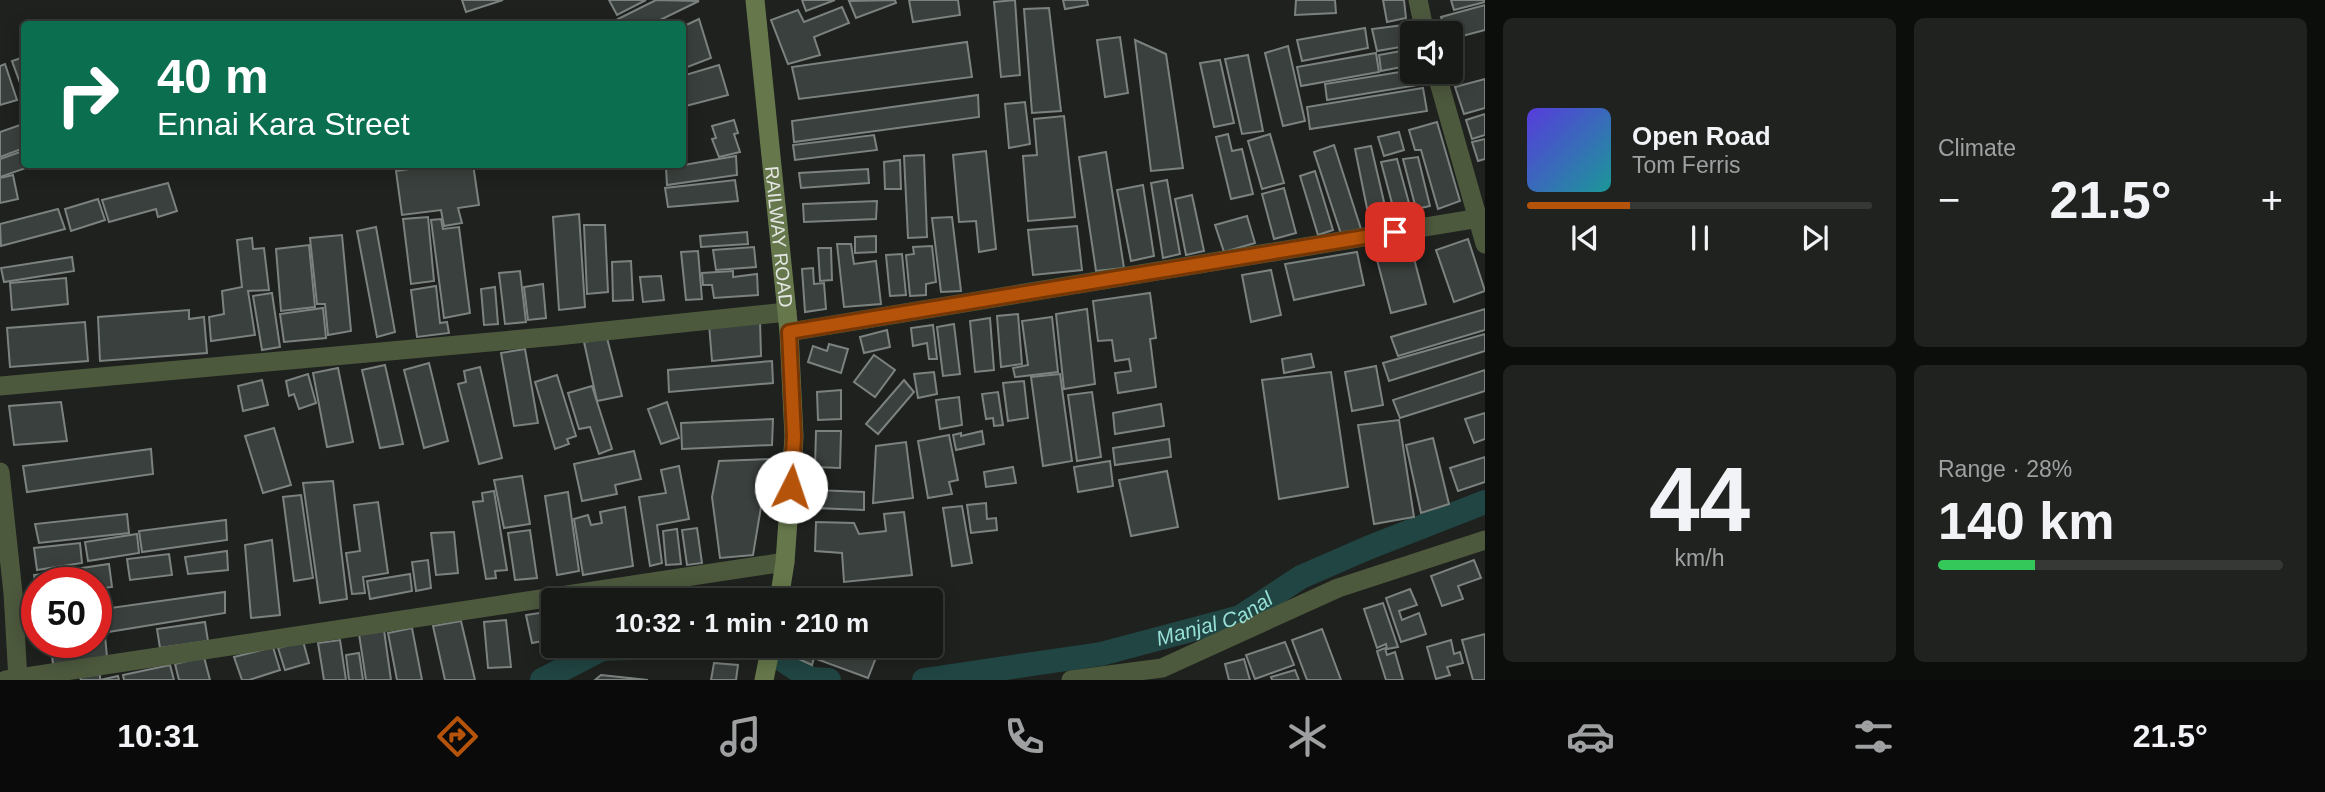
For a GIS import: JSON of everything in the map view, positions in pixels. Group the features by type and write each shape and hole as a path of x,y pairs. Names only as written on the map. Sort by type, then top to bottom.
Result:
{"main road":[{"name":"RAILWAY ROAD","path":"755,0 788,322 794,437 781,588"},
{"path":"764,680 769,658"}],"street":[{"path":"1418,0 1422,21"},
{"path":"1440,84 1481,218 1485,244"},
{"path":"0,386 557,336 788,322 1481,218"},
{"path":"0,472 13,593 14,680 785,562"},
{"path":"1071,680 1162,668 1338,588 1485,540"}],"building":[{"path":"462,0 503,0 466,12"},
{"path":"609,0 646,0 617,15"},
{"path":"656,0 699,1 658,21 618,19"},
{"path":"802,0 835,0 806,11"},
{"path":"895,0 896,3 856,18 849,1"},
{"path":"909,0 958,0 960,15 913,22"},
{"path":"1015,0 1020,75 1001,77 994,2"},
{"path":"1063,0 1087,0 1088,5 1065,9"},
{"path":"1296,0 1335,0 1336,13 1295,15"},
{"path":"1383,0 1404,0 1406,18 1387,22"},
{"path":"1451,0 1485,0 1485,2 1454,10"},
{"path":"1485,5 1485,30 1463,36 1463,21 1442,21 1441,17"},
{"path":"842,7 849,23 814,37 820,55 788,64 771,20 798,10 804,22"},
{"path":"1049,8 1061,111 1032,113 1024,9"},
{"path":"699,19 711,58 686,67 686,25"},
{"path":"1400,26 1400,47 1377,51 1372,29"},
{"path":"1365,28 1368,48 1302,61 1297,40"},
{"path":"1120,37 1128,93 1105,97 1097,40"},
{"path":"1135,40 1166,54 1183,168 1151,171"},
{"path":"967,42 972,77 799,99 792,67"},
{"path":"1288,46 1305,121 1283,126 1265,53"},
{"path":"1400,51 1400,67 1381,71 1379,55"},
{"path":"1376,53 1379,72 1301,86 1297,67"},
{"path":"1248,55 1263,131 1242,134 1225,59"},
{"path":"21,58 21,86 12,61"},
{"path":"1220,60 1234,123 1214,127 1200,63"},
{"path":"5,64 17,100 0,105 0,66"},
{"path":"719,65 728,95 686,106 686,75"},
{"path":"1400,72 1400,84 1418,85 1327,100 1325,84"},
{"path":"1485,79 1485,108 1464,114 1455,87"},
{"path":"1423,88 1427,111 1310,129 1307,107"},
{"path":"978,95 979,117 794,142 792,121"},
{"path":"1025,102 1030,144 1009,148 1005,104"},
{"path":"1485,114 1485,135 1472,139 1466,120"},
{"path":"1064,116 1075,217 1028,221 1023,156 1037,155 1034,119"},
{"path":"734,120 738,133 734,134 740,152 719,157 712,139 716,138 712,126"},
{"path":"1437,122 1460,201 1438,209 1421,150 1415,150 1409,130"},
{"path":"20,125 21,149 0,157 0,132"},
{"path":"1399,132 1404,150 1384,156 1378,137"},
{"path":"1228,134 1232,151 1242,149 1253,194 1231,199 1216,137"},
{"path":"1270,134 1284,183 1262,189 1248,141"},
{"path":"874,135 877,150 795,160 793,145"},
{"path":"1485,139 1485,159 1478,161 1472,142"},
{"path":"1334,145 1361,229 1341,234 1314,152"},
{"path":"1371,146 1388,219 1370,223 1355,149"},
{"path":"986,151 996,249 979,252 976,221 959,222 953,155"},
{"path":"20,152 21,168 26,168 0,177 0,159"},
{"path":"1106,152 1124,268 1096,271 1079,157"},
{"path":"924,155 927,237 908,238 904,156"},
{"path":"736,156 737,175 667,185 666,168 686,168 686,165"},
{"path":"1418,157 1430,206 1416,209 1403,159"},
{"path":"1397,159 1409,203 1393,207 1381,162"},
{"path":"900,160 901,189 885,189 884,162"},
{"path":"416,168 474,168 479,205 458,208 462,223 444,226 441,210 402,215 396,171"},
{"path":"868,169 869,183 801,188 799,173"},
{"path":"1315,171 1333,230 1318,235 1300,176"},
{"path":"13,175 18,199 0,203 0,178"},
{"path":"735,180 738,201 668,207 665,188"},
{"path":"1167,180 1180,254 1163,258 1151,183"},
{"path":"168,183 177,211 158,217 156,209 109,222 102,200"},
{"path":"1143,185 1154,256 1131,261 1117,190"},
{"path":"1284,188 1296,233 1274,239 1262,194"},
{"path":"1192,195 1204,251 1186,255 1175,199"},
{"path":"98,199 105,220 71,231 65,209"},
{"path":"877,201 876,219 804,222 803,204"},
{"path":"58,209 65,229 1,246 0,224"},
{"path":"579,214 585,307 559,310 553,217"},
{"path":"1247,216 1255,243 1224,252 1215,225"},
{"path":"428,217 434,281 411,284 403,219"},
{"path":"952,217 961,291 941,292 932,218"},
{"path":"441,219 443,229 459,227 470,313 444,318 431,220"},
{"path":"584,225 605,225 608,292 587,294"},
{"path":"1077,226 1082,270 1033,275 1028,230"},
{"path":"376,227 395,332 377,337 357,231"},
{"path":"747,232 748,244 701,247 700,236"},
{"path":"342,235 351,331 328,335 325,304 317,304 310,238"},
{"path":"876,236 876,252 855,253 855,237"},
{"path":"252,238 253,249 264,248 269,290 248,291 255,335 211,341 209,317 224,314 222,291 242,287 237,240"},
{"path":"1468,239 1485,291 1454,302 1436,250"},
{"path":"837,244 851,244 854,264 876,261 881,304 844,307"},
{"path":"309,245 315,307 281,311 276,249"},
{"path":"932,246 936,282 926,284 926,295 910,296 906,255 914,254 913,247"},
{"path":"754,247 756,267 716,270 713,250"},
{"path":"818,248 831,248 832,280 820,281"},
{"path":"698,251 702,299 686,300 681,252"},
{"path":"1412,251 1426,304 1391,313 1377,260"},
{"path":"1357,252 1364,285 1294,300 1285,264"},
{"path":"902,254 906,295 890,296 886,255"},
{"path":"72,257 74,271 4,282 1,268"},
{"path":"631,261 633,300 613,301 612,262"},
{"path":"813,268 814,284 824,283 826,309 805,312 802,269"},
{"path":"1271,270 1281,315 1251,322 1242,275"},
{"path":"520,271 526,322 505,324 499,273"},
{"path":"733,271 733,277 757,274 758,295 714,298 712,285 703,285 702,273"},
{"path":"661,276 664,300 643,302 640,277"},
{"path":"66,278 68,304 12,310 10,283"},
{"path":"543,284 546,318 528,320 524,287"},
{"path":"436,286 440,323 447,322 449,333 417,337 411,290"},
{"path":"495,287 498,324 484,325 481,289"},
{"path":"272,293 280,347 262,350 253,296"},
{"path":"1150,293 1156,338 1150,339 1156,387 1118,393 1115,373 1131,371 1129,359 1115,361 1112,340 1098,341 1093,301"},
{"path":"323,308 326,338 284,342 280,314"},
{"path":"1087,309 1095,384 1064,389 1056,314"},
{"path":"1485,309 1485,330 1398,356 1391,337"},
{"path":"189,310 189,319 204,317 207,353 100,361 98,317"},
{"path":"1018,314 1022,364 1001,367 997,316"},
{"path":"1052,317 1058,372 1015,377 1013,368 1028,365 1022,321"},
{"path":"990,318 994,370 975,372 970,321"},
{"path":"760,320 761,356 712,361 709,324"},
{"path":"85,322 88,361 10,367 7,328"},
{"path":"954,324 960,374 943,376 937,327"},
{"path":"933,325 937,359 929,359 927,343 913,346 911,328"},
{"path":"887,330 890,347 864,353 860,337"},
{"path":"1485,334 1485,351 1389,381 1383,363"},
{"path":"607,338 622,396 597,401 584,342"},
{"path":"829,344 848,349 841,373 808,362 813,346 827,351"},
{"path":"525,349 538,423 514,426 501,353"},
{"path":"1311,354 1314,367 1284,373 1282,359"},
{"path":"874,355 895,370 875,397 854,382"},
{"path":"772,361 773,383 669,392 668,370"},
{"path":"429,363 448,441 424,448 404,370"},
{"path":"385,365 403,444 380,448 362,370"},
{"path":"1376,366 1383,405 1352,411 1345,372"},
{"path":"480,367 502,458 479,464 458,384 466,382 464,371"},
{"path":"338,368 353,442 327,447 313,373"},
{"path":"1485,370 1485,391 1400,418 1393,400"},
{"path":"934,372 937,394 918,398 914,374"},
{"path":"1331,372 1348,487 1279,499 1262,380"},
{"path":"308,374 316,403 299,409 294,394 289,396 286,381"},
{"path":"1060,374 1072,461 1043,466 1031,377"},
{"path":"557,375 576,436 567,439 569,444 555,449 535,382"},
{"path":"262,380 268,405 243,411 238,386"},
{"path":"904,380 914,392 878,434 866,424"},
{"path":"1024,381 1028,418 1008,421 1003,383"},
{"path":"592,386 612,449 599,454 590,427 579,429 568,393"},
{"path":"841,390 841,419 818,420 817,392"},
{"path":"998,392 1003,425 994,426 993,418 986,419 982,394"},
{"path":"1092,392 1101,457 1077,461 1068,395"},
{"path":"959,397 962,425 940,429 936,400"},
{"path":"61,402 67,441 14,445 9,406"},
{"path":"667,402 679,438 661,444 648,409"},
{"path":"1161,404 1164,426 1115,434 1113,413"},
{"path":"1485,413 1485,439 1474,443 1465,419"},
{"path":"773,419 772,445 682,449 681,423"},
{"path":"1399,420 1414,517 1374,524 1358,425"},
{"path":"274,428 291,485 263,493 245,436"},
{"path":"816,431 841,431 840,468 815,467"},
{"path":"982,431 984,444 956,450 953,435"},
{"path":"949,435 958,480 949,482 952,494 928,498 918,441"},
{"path":"1433,438 1449,504 1421,513 1406,445"},
{"path":"1169,439 1171,457 1115,465 1113,448"},
{"path":"906,442 913,498 873,503 876,446"},
{"path":"151,449 153,474 27,492 23,466"},
{"path":"634,451 641,479 615,485 617,494 582,501 574,464"},
{"path":"1485,457 1485,482 1458,491 1450,468"},
{"path":"769,459 753,555 720,558 712,497 719,461"},
{"path":"1110,461 1113,486 1078,492 1074,467"},
{"path":"679,466 689,519 657,525 662,563 650,566 639,497 666,493 661,470"},
{"path":"1013,467 1016,483 986,487 984,472"},
{"path":"1167,471 1178,527 1131,536 1119,480"},
{"path":"522,476 530,524 504,528 494,480"},
{"path":"333,481 347,599 320,603 303,483"},
{"path":"816,490 864,492 864,510 815,508"},
{"path":"494,491 507,570 495,571 496,578 486,579 473,502 483,501 482,493"},
{"path":"568,492 579,571 557,575 545,496"},
{"path":"301,495 313,578 294,581 283,497"},
{"path":"378,502 388,573 363,577 365,593 352,594 346,553 360,551 354,505"},
{"path":"986,503 987,519 996,518 997,530 971,533 967,505"},
{"path":"962,506 972,563 952,566 943,508"},
{"path":"625,507 633,566 583,575 574,519 588,515 591,525 602,523 600,512"},
{"path":"904,512 912,575 844,582 842,553 815,551 816,522 854,523 859,534 886,531 884,514"},
{"path":"127,514 129,533 39,543 35,524"},
{"path":"226,520 227,540 142,552 139,531"},
{"path":"697,528 702,563 687,565 682,530"},
{"path":"677,529 681,564 666,565 663,531"},
{"path":"530,530 537,578 515,580 508,533"},
{"path":"454,532 458,573 436,575 431,533"},
{"path":"137,534 139,553 88,561 85,542"},
{"path":"272,540 280,615 251,618 245,545"},
{"path":"80,543 82,563 37,567 34,548"},
{"path":"227,551 228,570 188,574 185,557"},
{"path":"169,554 172,575 130,580 127,559"},
{"path":"428,560 431,588 416,591 412,562"},
{"path":"1474,560 1481,578 1458,586 1463,599 1442,606 1431,576"},
{"path":"109,564 109,567 89,567"},
{"path":"410,574 412,591 370,599 367,581"},
{"path":"1410,589 1417,605 1399,611 1402,620 1419,613 1426,634 1401,642 1386,598"},
{"path":"225,592 225,613 112,631 112,608"},
{"path":"1383,603 1398,647 1387,649 1386,644 1377,648 1364,609"},
{"path":"541,613 541,641 532,643 526,615"},
{"path":"506,620 511,667 488,668 484,622"},
{"path":"461,621 475,680 445,680 433,626"},
{"path":"205,622 208,641 160,648 157,629"},
{"path":"412,628 422,680 397,680 388,633"},
{"path":"1322,629 1341,680 1307,680 1292,640"},
{"path":"384,630 391,680 366,680 359,634"},
{"path":"1485,634 1485,680 1473,680 1462,640"},
{"path":"340,640 346,680 324,680 318,643"},
{"path":"1451,640 1454,654 1460,652 1463,663 1447,667 1450,675 1436,679 1427,647"},
{"path":"303,641 309,663 285,670 278,648"},
{"path":"1285,642 1294,665 1255,679 1246,655"},
{"path":"273,647 280,670 242,680 234,657"},
{"path":"1385,648 1387,655 1395,652 1403,680 1386,680 1377,651"},
{"path":"359,653 363,680 349,680 346,655"},
{"path":"204,657 210,680 179,680 175,664"},
{"path":"52,658 100,658 53,665"},
{"path":"797,658 814,658 812,665"},
{"path":"814,658 876,658 868,678"},
{"path":"1244,659 1250,680 1229,680 1225,664"},
{"path":"714,663 738,665 736,680 711,680"},
{"path":"170,665 174,680 124,680 123,675"},
{"path":"1295,670 1299,680 1272,680 1271,677"},
{"path":"100,674 100,680 81,680 80,677"},
{"path":"601,675 648,680 595,680"},
{"path":"118,676 119,680 100,680"}],"waterway":[{"name":"Manjal Canal","path":"924,680 1101,654 1240,617 1301,577 1485,502"},
{"name":"Manjal Canal","path":"542,680 585,658"},
{"name":"Manjal Canal","path":"780,658 811,679 829,680"}],"route":[{"path":"791,487 794,437 789,332 1395,232"}]}
